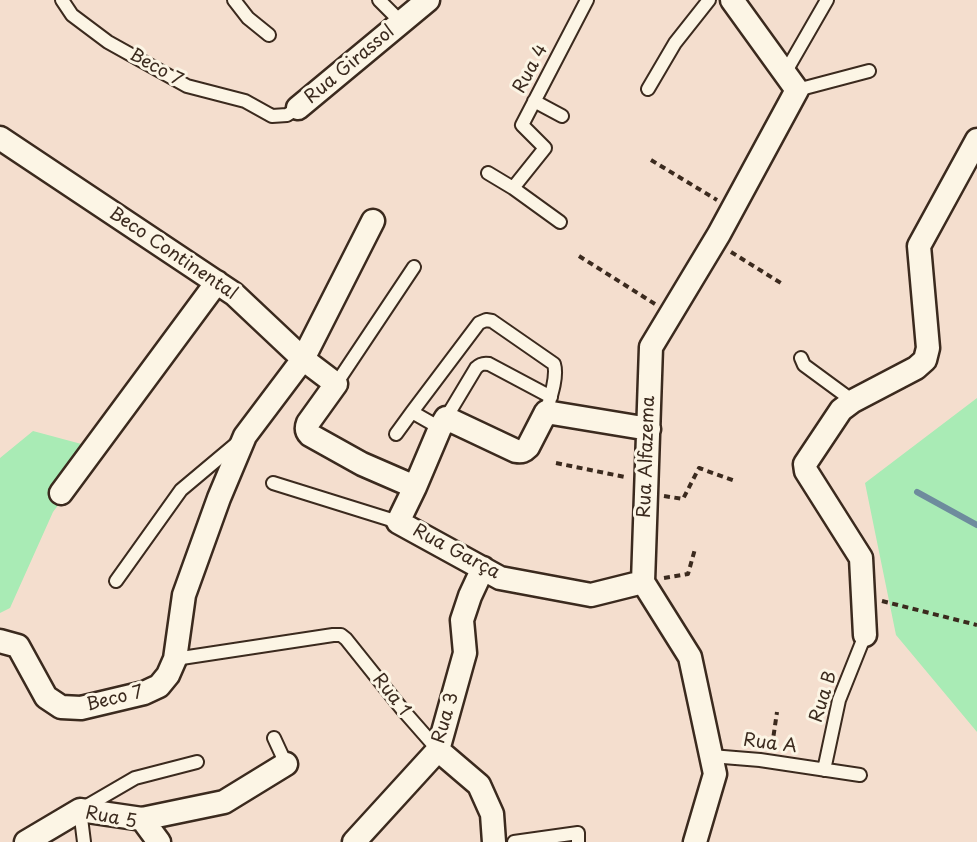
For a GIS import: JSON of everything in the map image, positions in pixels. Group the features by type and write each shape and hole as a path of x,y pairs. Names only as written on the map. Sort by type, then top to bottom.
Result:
{"street":[{"name":"Rua Girassol","path":"298,108 428,0"},
{"path":"732,0 791,82"},
{"name":"Rua Alfazema","path":"643,582 651,347 733,209 791,82"},
{"name":"Beco Continental","path":"0,138 234,294 303,359 336,384"},
{"path":"865,635 861,558 805,467 806,461 841,410 853,401 916,368 925,360 928,348 919,246 977,140"},
{"path":"175,659 183,595 245,436 303,359 373,221"},
{"path":"61,493 217,282"},
{"path":"336,384 308,423 307,432 362,464 415,487"},
{"path":"398,522 443,423 521,452 528,447 548,405 649,429"},
{"name":"Rua Garça","path":"398,522 500,578 591,595 643,582"},
{"name":"Rua 3","path":"354,842 438,750 465,653 462,620 483,568"},
{"path":"643,582 690,657 715,774 695,842"},
{"name":"Beco 7","path":"0,641 18,646 46,697 62,707 81,708 144,693 159,686 168,675 175,659"},
{"name":"Rua 1","path":"438,750 479,785 492,814 494,842"},
{"path":"142,819 224,802 286,764"},
{"name":"Rua 5","path":"26,842 80,810 142,819 159,842"}],"lane":[{"name":"Beco 7","path":"62,0 72,15 108,42 187,86 245,101 272,116 287,115 298,108"},
{"path":"234,0 248,18 269,35"},
{"name":"Rua Girassol","path":"379,0 401,22"},
{"name":"Rua 4","path":"513,188 545,148 522,125 587,0"},
{"path":"648,89 675,43 709,0"},
{"path":"791,82 827,0"},
{"path":"791,82 869,71"},
{"path":"534,101 562,116"},
{"path":"488,173 560,222"},
{"path":"336,384 414,267"},
{"path":"396,434 412,412 479,323 486,320 492,321 554,364 555,370 548,405 489,364 484,363 476,368 443,423 412,412"},
{"path":"801,358 804,365 853,401"},
{"path":"116,581 181,490 245,436"},
{"name":"Rua Garça","path":"273,483 398,522"},
{"name":"Rua 1","path":"175,659 333,634 341,635 438,750"},
{"name":"Rua B","path":"824,770 839,700 865,635"},
{"path":"274,738 286,764"},
{"name":"Rua A","path":"711,756 860,775"},
{"path":"84,842 80,810 135,778 197,762"},
{"path":"514,842 578,834 578,842"}],"path":[{"path":"651,160 733,209"},
{"path":"714,242 784,285"},
{"path":"579,256 672,314"},
{"path":"556,462 683,499 699,468 735,482"},
{"path":"643,582 688,574 695,549"},
{"path":"863,596 977,625"},
{"path":"770,762 777,712"}],"green space":[{"path":"977,398 977,732 896,635 865,483"},
{"path":"33,431 100,449 53,512 10,608 0,613 0,458"}],"waterway":[{"path":"917,492 977,525"}]}
